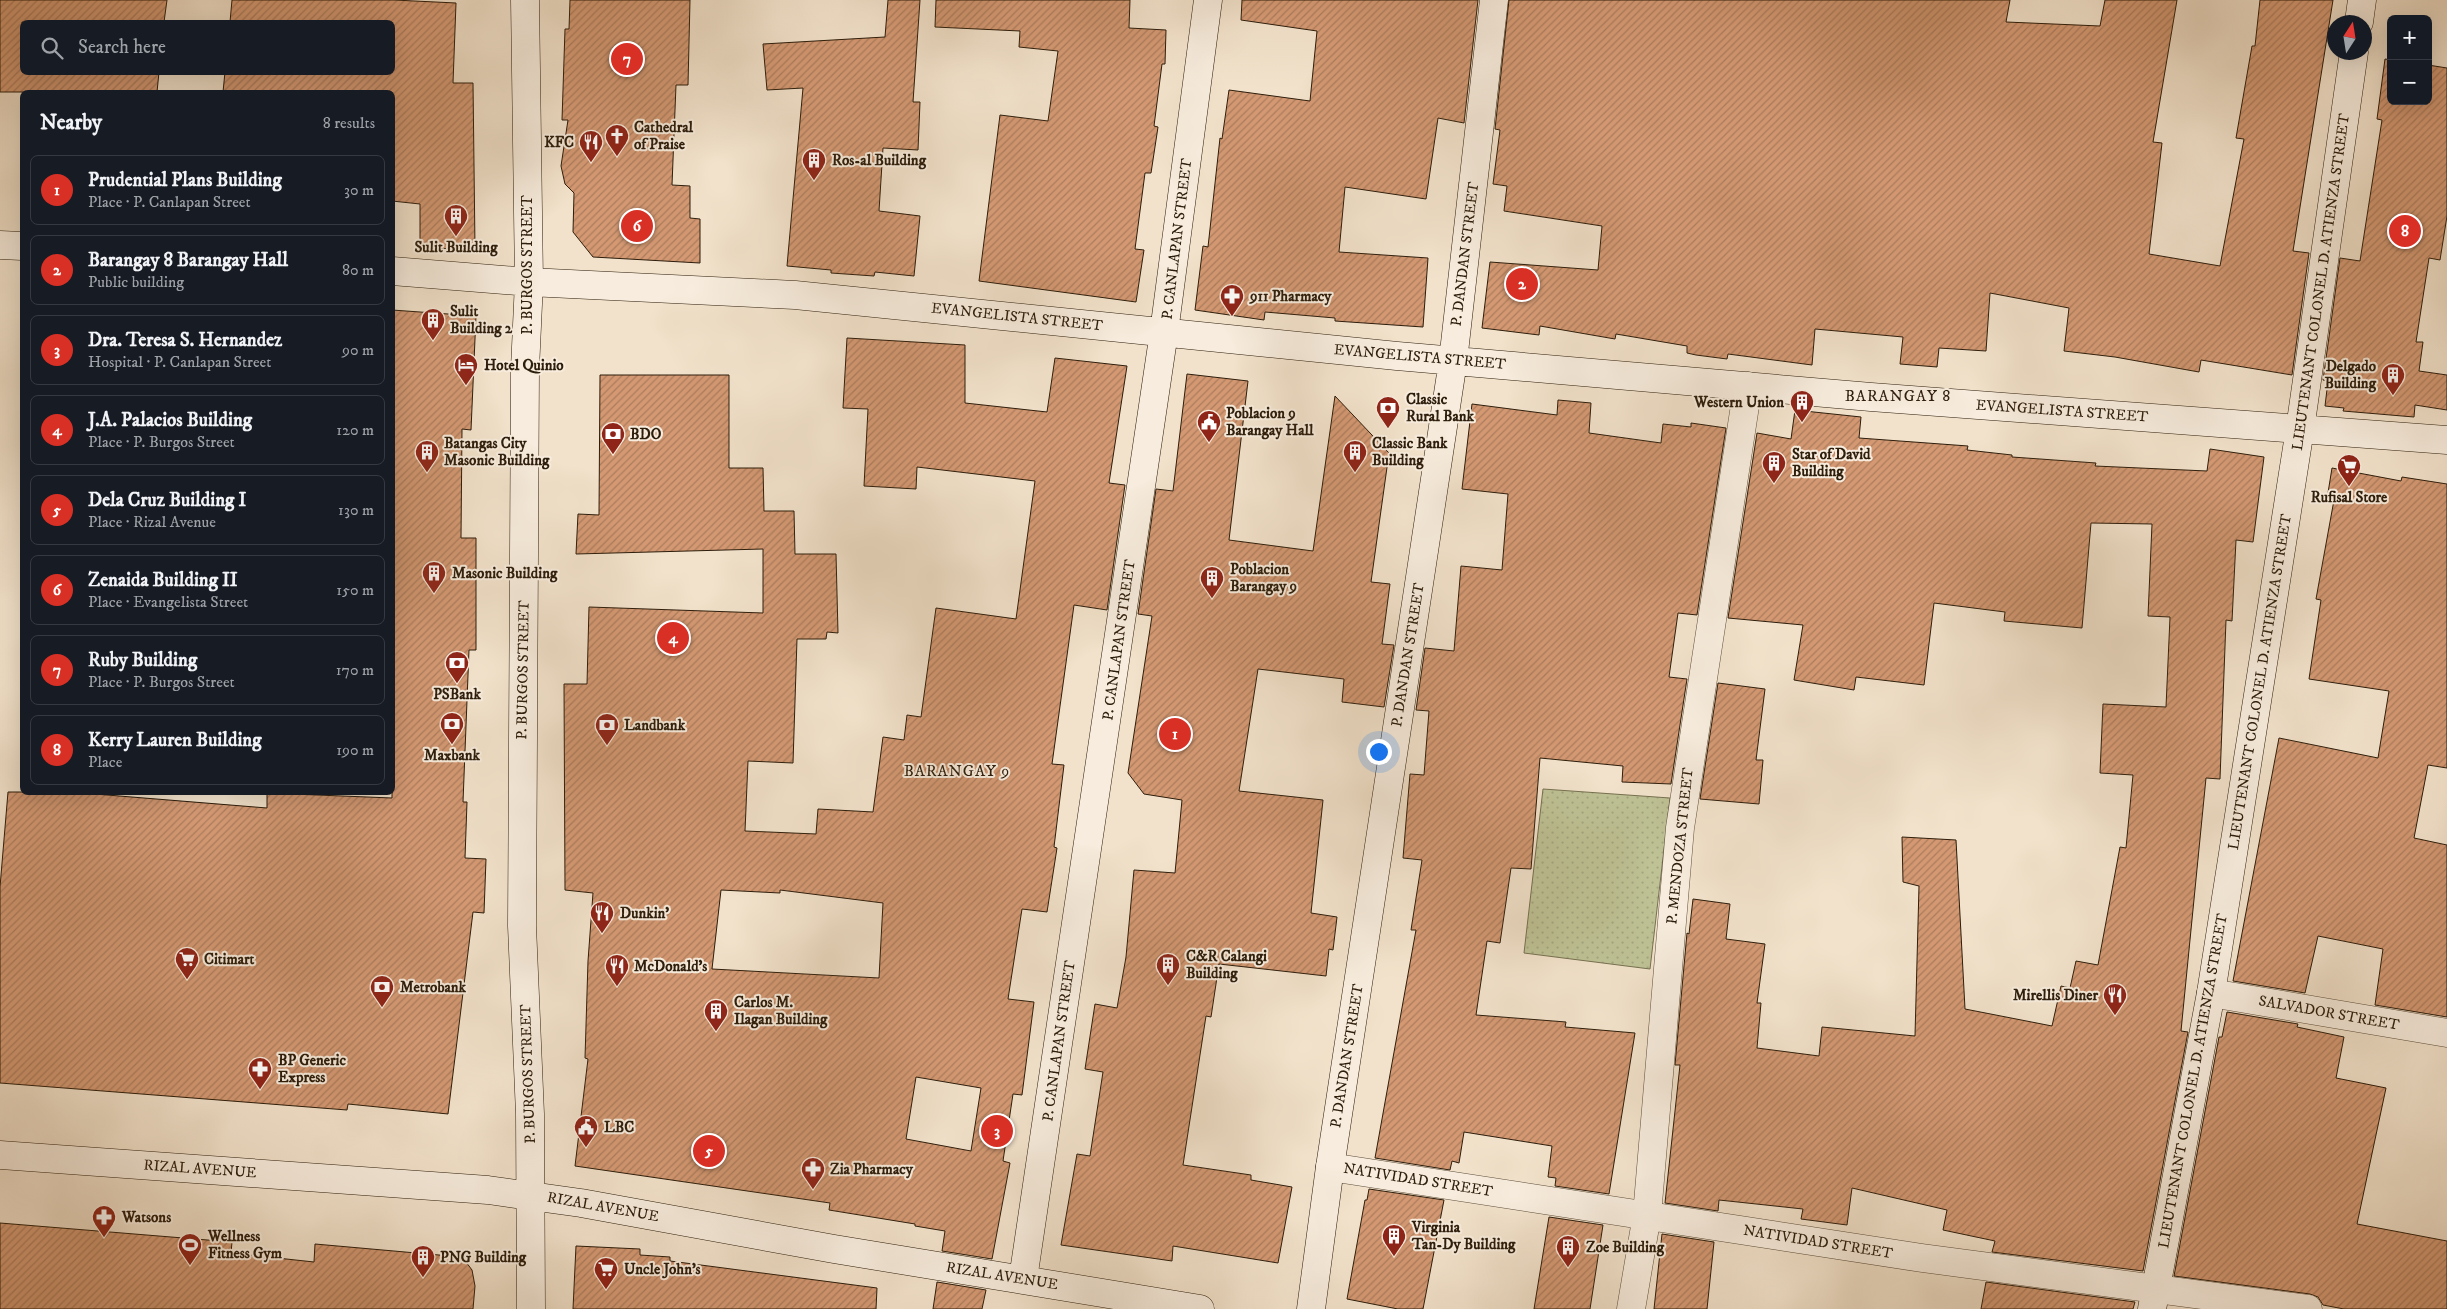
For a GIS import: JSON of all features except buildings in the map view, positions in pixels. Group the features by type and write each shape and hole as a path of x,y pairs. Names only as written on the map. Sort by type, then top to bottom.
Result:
{"street":[{"name":"P. BURGOS STREET","path":"525,0 529,282 525,378 522,926 532,1196 531,1309"},
{"name":"P. CANLAPAN STREET","path":"1023,1279 1164,332 1208,0"},
{"name":"P. DANDAN STREET","path":"1311,1309 1330,1167 1453,361 1494,0"},
{"path":"2360,15 2362,0"},
{"name":"LIEUTENANT COLONEL D. ATIENZA STREET","path":"2154,1298 2211,993 2300,429 2353,60"},
{"path":"0,245 20,246"},
{"name":"EVANGELISTA STREET","path":"395,271 529,282 795,295 1453,361 1748,386 2447,440"},
{"name":"P. MENDOZA STREET","path":"1631,1309 1647,1215 1680,828 1748,386"},
{"name":"SALVADOR STREET","path":"2211,993 2447,1032"},
{"name":"RIZAL AVENUE","path":"0,1155 397,1182 532,1196 834,1249 1200,1309"},
{"name":"NATIVIDAD STREET","path":"1330,1167 1922,1258 2154,1298 2308,1309"}],"green space":[{"path":"1543,789 1670,798 1650,969 1524,953"}],"place":[{"name":"Ruby Building","path":"627,59"},
{"name":"Cathedral of Praise","path":"617,157"},
{"name":"KFC","path":"591,163"},
{"name":"Ros-al Building","path":"814,181"},
{"name":"Zenaida Building II","path":"637,226"},
{"name":"Kerry Lauren Building","path":"2405,231"},
{"name":"Sulit Building","path":"456,237"},
{"name":"Barangay 8 Barangay Hall","path":"1522,284"},
{"name":"911 Pharmacy","path":"1232,317"},
{"name":"Sulit Building 2","path":"433,341"},
{"name":"Hotel Quinio","path":"466,386"},
{"name":"Delgado Building","path":"2393,396"},
{"name":"Western Union","path":"1802,423"},
{"name":"Classic Rural Bank","path":"1388,429"},
{"name":"Poblacion 9 Barangay Hall","path":"1209,443"},
{"name":"BDO","path":"613,455"},
{"name":"Batangas City Masonic Building","path":"427,473"},
{"name":"Classic Bank Building","path":"1355,473"},
{"name":"Star of David Building","path":"1774,484"},
{"name":"Rufisal Store","path":"2349,487"},
{"name":"Masonic Building","path":"434,594"},
{"name":"Poblacion Barangay 9","path":"1212,599"},
{"name":"J.A. Palacios Building","path":"673,638"},
{"name":"PSBank","path":"457,684"},
{"name":"Prudential Plans Building","path":"1175,734"},
{"name":"Maxbank","path":"452,745"},
{"name":"Landbank","path":"607,746"},
{"name":"Dunkin'","path":"602,934"},
{"name":"Citimart","path":"187,980"},
{"name":"C&R Calangi Building","path":"1168,986"},
{"name":"McDonald's","path":"617,987"},
{"name":"Metrobank","path":"382,1008"},
{"name":"Mirellis Diner","path":"2115,1016"},
{"name":"Carlos M. Ilagan Building","path":"716,1032"},
{"name":"BP Generic Express","path":"260,1090"},
{"name":"Dra. Teresa S. Hernandez","path":"997,1131"},
{"name":"LBC","path":"586,1148"},
{"name":"Dela Cruz Building I","path":"709,1151"},
{"name":"Zia Pharmacy","path":"813,1190"},
{"name":"Watsons","path":"104,1238"},
{"name":"Virginia Tan-Dy Building","path":"1394,1257"},
{"name":"Wellness Fitness Gym","path":"190,1266"},
{"name":"Zoe Building","path":"1568,1268"},
{"name":"PNG Building","path":"423,1278"},
{"name":"Uncle John's","path":"606,1290"}],"district":[{"name":"BARANGAY 8","path":"1898,396"},
{"name":"BARANGAY 9","path":"957,771"}]}
